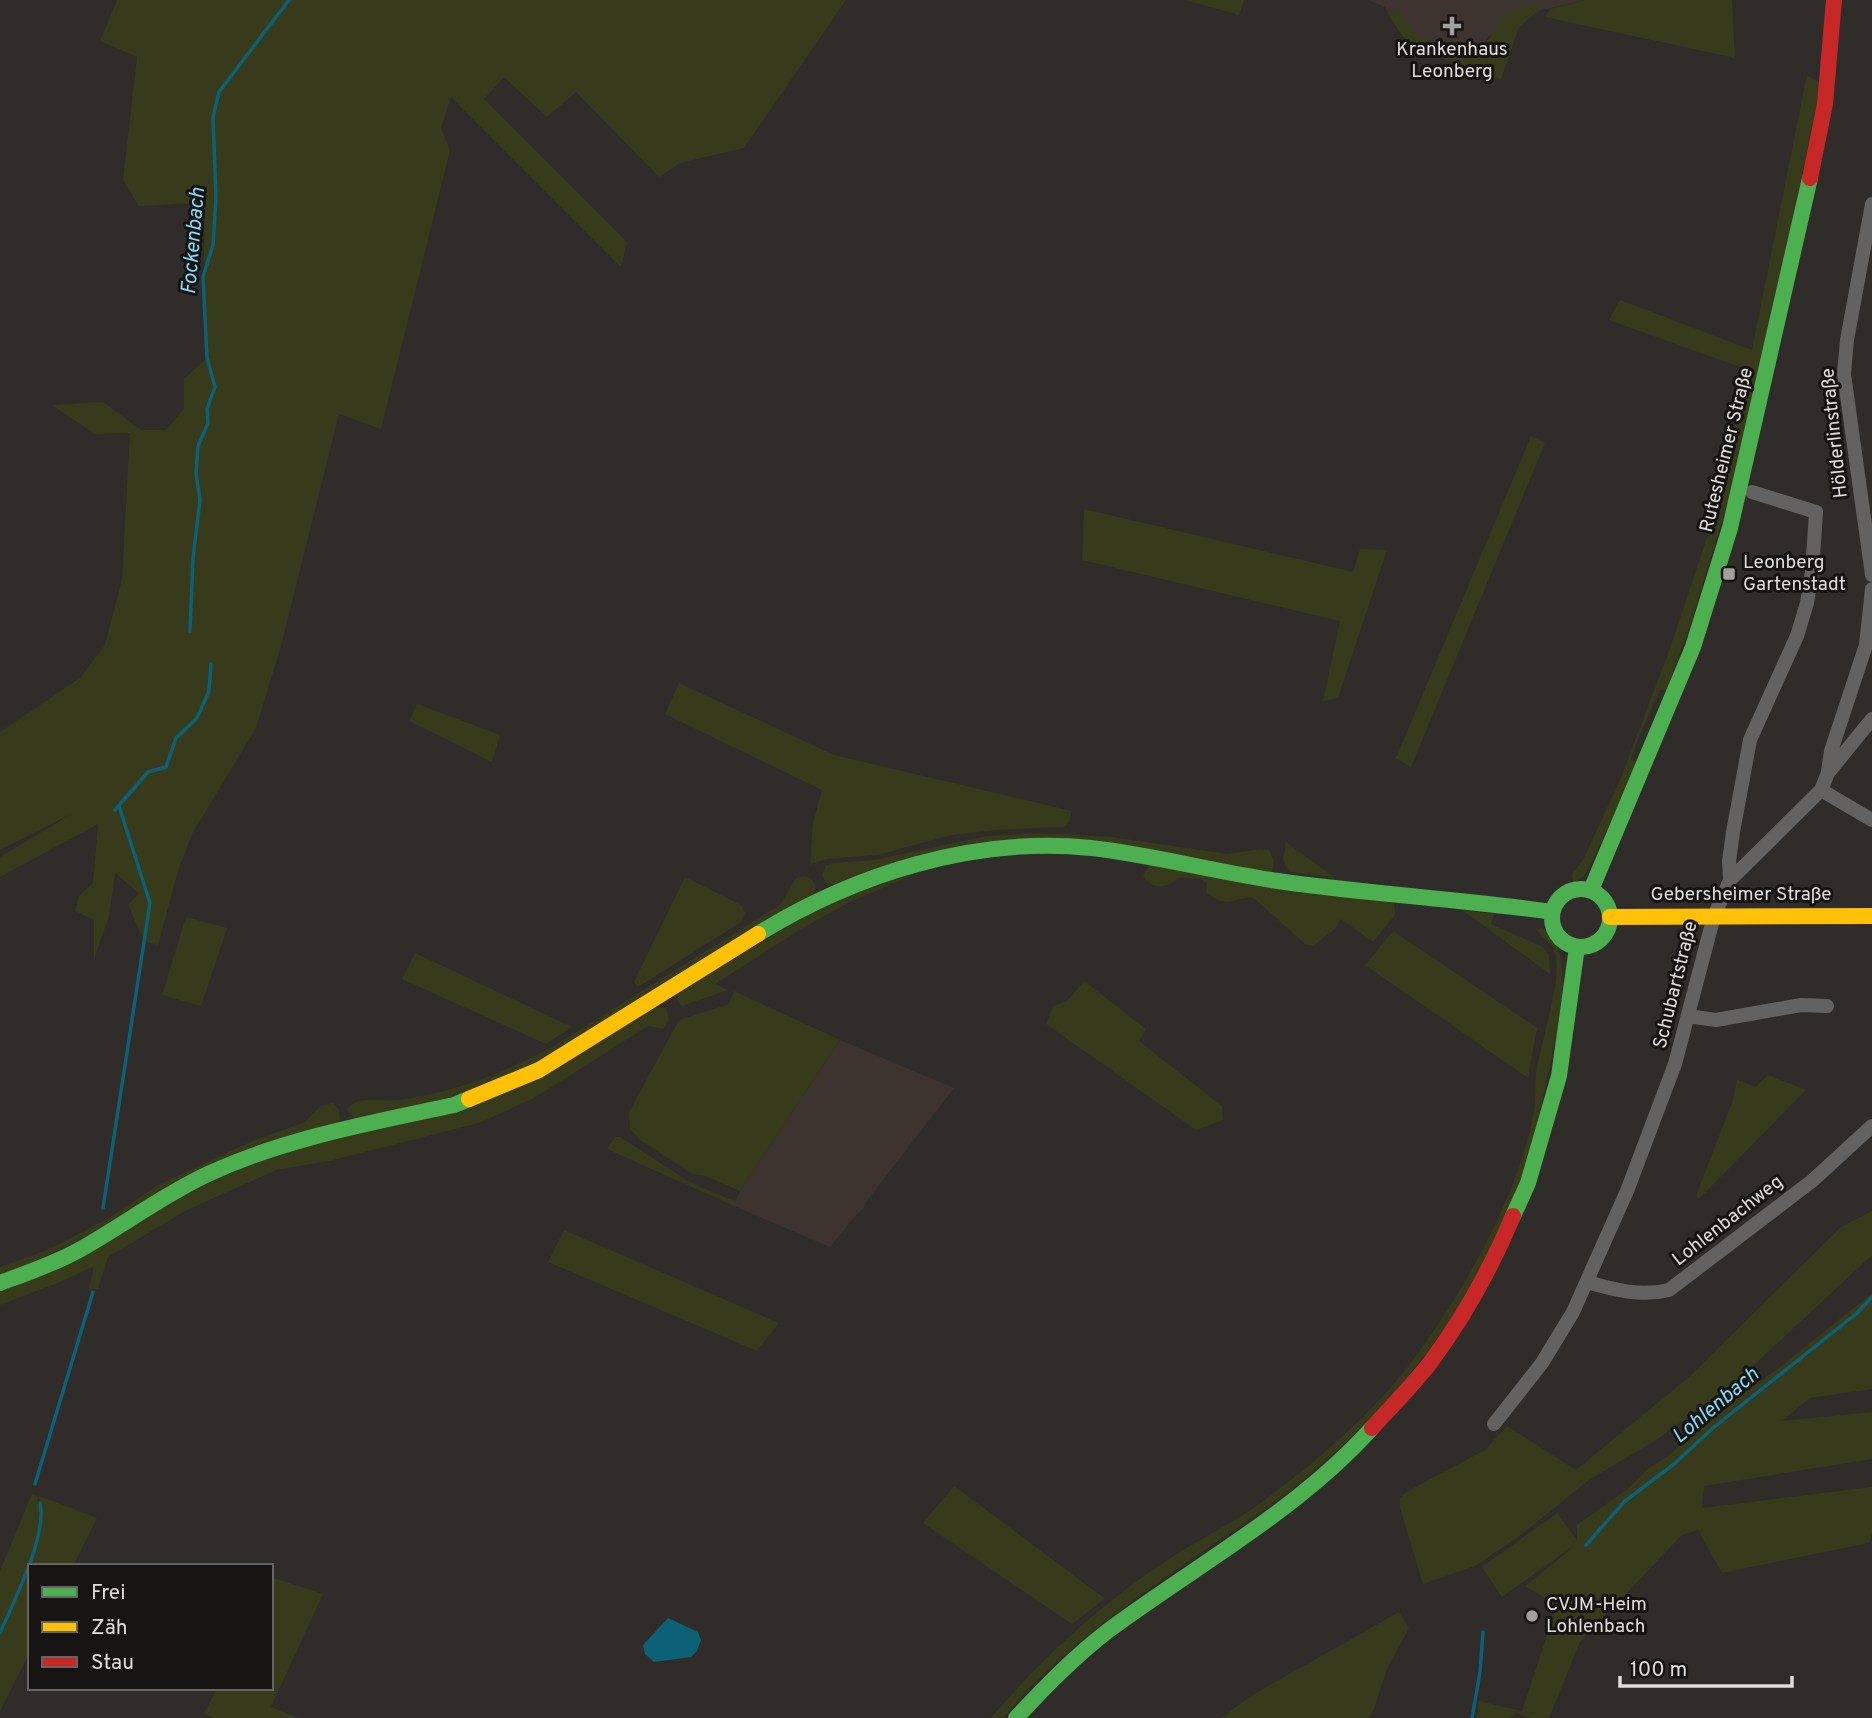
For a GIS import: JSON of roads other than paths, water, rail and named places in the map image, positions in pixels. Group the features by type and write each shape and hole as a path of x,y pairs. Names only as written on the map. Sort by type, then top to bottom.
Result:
{"street":[{"name":"Rutesheimer Straße","path":"1591,890 1693,647 1730,528 1795,250 1825,104 1834,0"},
{"name":"Hölderlinstraße","path":"1872,204 1847,340 1844,374 1872,575"},
{"name":"Schubartstraße","path":"1494,1424 1542,1363 1564,1329 1627,1191 1671,1077 1714,916 1730,880 1729,861 1733,832 1750,740 1797,636 1807,603 1816,538 1816,512 1752,492"},
{"path":"1730,880 1821,790 1866,645 1872,589"},
{"path":"1828,773 1872,719"},
{"path":"1821,790 1872,820"},
{"path":"0,1283 76,1252 206,1175 264,1151 305,1138 454,1105 539,1070 788,916 885,872 936,859 986,850 1061,846 1132,854 1277,881 1552,912"},
{"path":"1591,890 1606,904 1610,917 1607,931 1598,942 1577,947 1562,941 1557,935 1553,928 1552,912 1566,891 1591,890"},
{"name":"Gebersheimer Straße","path":"1610,917 1872,916"},
{"path":"1016,1718 1051,1681 1108,1631 1279,1513 1359,1442 1428,1365 1461,1318 1494,1261 1528,1183 1559,1076 1577,947"},
{"path":"1688,1016 1716,1020 1788,1007 1827,1006"},
{"name":"Lohlenbachweg","path":"1587,1282 1630,1292 1653,1294 1669,1290 1812,1181 1872,1126"}],"water":[{"path":"668,1618 698,1632 701,1640 697,1651 691,1657 654,1662 645,1654 643,1645"}],"waterway":[{"name":"Fockenbach","path":"190,631 193,558 200,500 196,473 198,446 208,423 207,409 215,387 207,358 203,277 213,245 216,198 213,117 219,92 289,0"},
{"name":"Fockenbach","path":"115,810 148,772 166,767 176,738 197,718 209,691 211,664"},
{"path":"103,1208 150,903 119,806"},
{"path":"35,1484 93,1292"},
{"name":"Lohlenbach","path":"1586,1545 1624,1502 1856,1314 1872,1297"},
{"path":"29,1564 39,1533 40,1503"},
{"path":"0,1633 28,1568"},
{"path":"1472,1718 1483,1632"}],"place":[{"name":"Krankenhaus Leonberg","path":"1452,26"},
{"name":"Leonberg Gartenstadt","path":"1729,574"},
{"name":"CVJM-Heim Lohlenbach","path":"1532,1616"}]}
